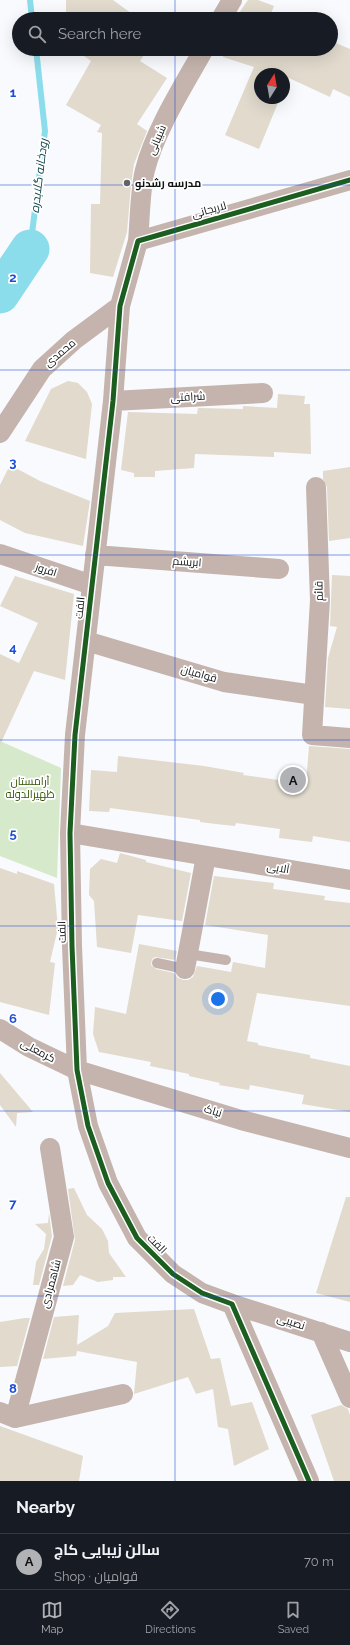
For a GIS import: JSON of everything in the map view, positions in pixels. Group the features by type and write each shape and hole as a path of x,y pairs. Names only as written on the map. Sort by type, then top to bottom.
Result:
{"street":[{"path":"225,12 232,0"},
{"name":"شیبانی","path":"138,240 145,171 154,144 171,108 200,56"},
{"name":"لاریجانی","path":"138,240 350,180"},
{"path":"120,306 138,240"},
{"name":"الفت","path":"120,306 113,401 76,735 70,833 72,946 77,1070 88,1126 108,1183 137,1238 173,1274 202,1293 232,1304"},
{"name":"محمدی","path":"0,433 42,369 74,340 120,306"},
{"name":"شرافتی","path":"113,401 263,393"},
{"name":"قائم","path":"316,486 320,600 312,735 350,738"},
{"name":"افروز","path":"0,554 92,585"},
{"name":"ابریشم","path":"95,555 279,569"},
{"name":"قوامیان","path":"86,641 224,682 314,695"},
{"name":"آلایی","path":"70,833 350,880"},
{"path":"187,962 206,856"},
{"name":"کرمعلی","path":"0,1029 29,1047 77,1070"},
{"name":"نیاک","path":"77,1070 241,1120 350,1148"},
{"name":"شاهمرادی","path":"50,1148 64,1237 7,1415 123,1394"},
{"path":"232,1304 309,1481"},
{"name":"نصیبی","path":"232,1304 350,1342"},
{"path":"321,1332 350,1398"}],"lane":[{"path":"157,963 226,960"}],"green space":[{"name":"آرامستان ظهیرالدوله","path":"0,741 61,768 57,878 0,856"}],"building":[{"path":"66,0 113,0 129,12 66,12"},
{"path":"248,0 258,0 274,6 272,12 240,12"},
{"path":"338,44 350,49 350,97 333,89 330,97 290,78 290,68 254,68 254,104 278,104 259,149 225,135 254,67 223,56 338,56"},
{"path":"84,56 143,56 140,61 167,78 137,124 147,131 134,164 127,232 113,277 90,273 91,204 100,204 102,133 97,132 101,125 66,105 91,61"},
{"path":"68,381 78,383 87,392 92,404 86,459 25,441 51,389"},
{"path":"278,394 305,396 304,404 310,404 311,454 274,452 274,457 195,454 194,468 155,471 155,477 134,477 134,473 121,470 128,412 197,414 198,408 243,409 243,406 277,408"},
{"path":"10,465 40,481 90,501 83,546 25,533 0,520 0,485"},
{"path":"350,467 350,538 329,541 327,487 323,479 323,471"},
{"path":"332,575 350,576 350,709 325,707 328,658 337,627 330,626"},
{"path":"15,576 74,594 65,680 34,671 0,745 0,654 19,663 38,623 0,606"},
{"path":"309,746 350,749 350,842 313,836 312,842 279,838 280,829 236,823 235,826 216,824 200,822 200,820 110,808 109,812 89,811 91,770 117,772 118,756 204,766 244,773 243,775 306,784"},
{"path":"120,853 146,860 146,862 191,873 182,921 138,915 131,953 97,947 94,901 89,895 90,869 101,859 117,863"},
{"path":"0,868 17,874 17,871 54,884 58,928 50,962 55,963 49,1015 0,1002"},
{"path":"214,876 274,883 273,889 325,896 324,900 350,903 350,1006 257,993 247,1041 258,1043 258,1045 310,1055 310,1058 350,1066 350,1112 302,1104 304,1095 250,1085 249,1090 219,1085 220,1083 189,1076 189,1074 150,1066 151,1062 99,1052 93,1034 95,1007 126,1014 139,944 177,951 175,960 155,957 152,959 151,965 156,969 174,973 178,978 183,980 188,980 193,977 197,966 231,972 233,962 265,968 268,935 205,925"},
{"path":"0,1073 33,1112 17,1113 16,1127 0,1105"},
{"path":"74,1188 87,1215 102,1229 108,1241 109,1253 126,1277 113,1277 113,1280 98,1282 80,1275 73,1285 63,1286 75,1240 68,1189"},
{"path":"346,1197 350,1197 350,1302 316,1293"},
{"path":"49,1213 52,1236 39,1285 33,1285 36,1262 44,1249 46,1234 35,1224 48,1223"},
{"path":"194,1309 211,1359 220,1358 231,1406 252,1402 269,1449 234,1466 228,1429 218,1427 213,1389 196,1394 188,1377 134,1394 137,1362 77,1351 76,1356 43,1359 54,1317 79,1315 77,1345 108,1326 115,1313"},
{"path":"30,1318 17,1366 0,1367 0,1322"},
{"path":"341,1405 348,1409 350,1415 350,1481 334,1481 311,1415"},
{"path":"0,1426 83,1456 79,1481 0,1481"}],"waterway":[{"name":"رودخانه گلابدره","path":"30,0 31,12"},
{"name":"رودخانه گلابدره","path":"30,249 45,131 37,56"},
{"name":"رودخانه گلابدره","path":"0,294 30,249"}],"cycle path":[{"path":"309,1481 232,1304 202,1293 173,1274 137,1238 108,1183 88,1126 77,1070 72,946 70,833 75,735 113,401 120,306 138,241 350,180"}],"place":[{"name":"مدرسه رشدنو","path":"127,183"},
{"name":"سالن زیبایی کاچ","path":"293,780"}]}
